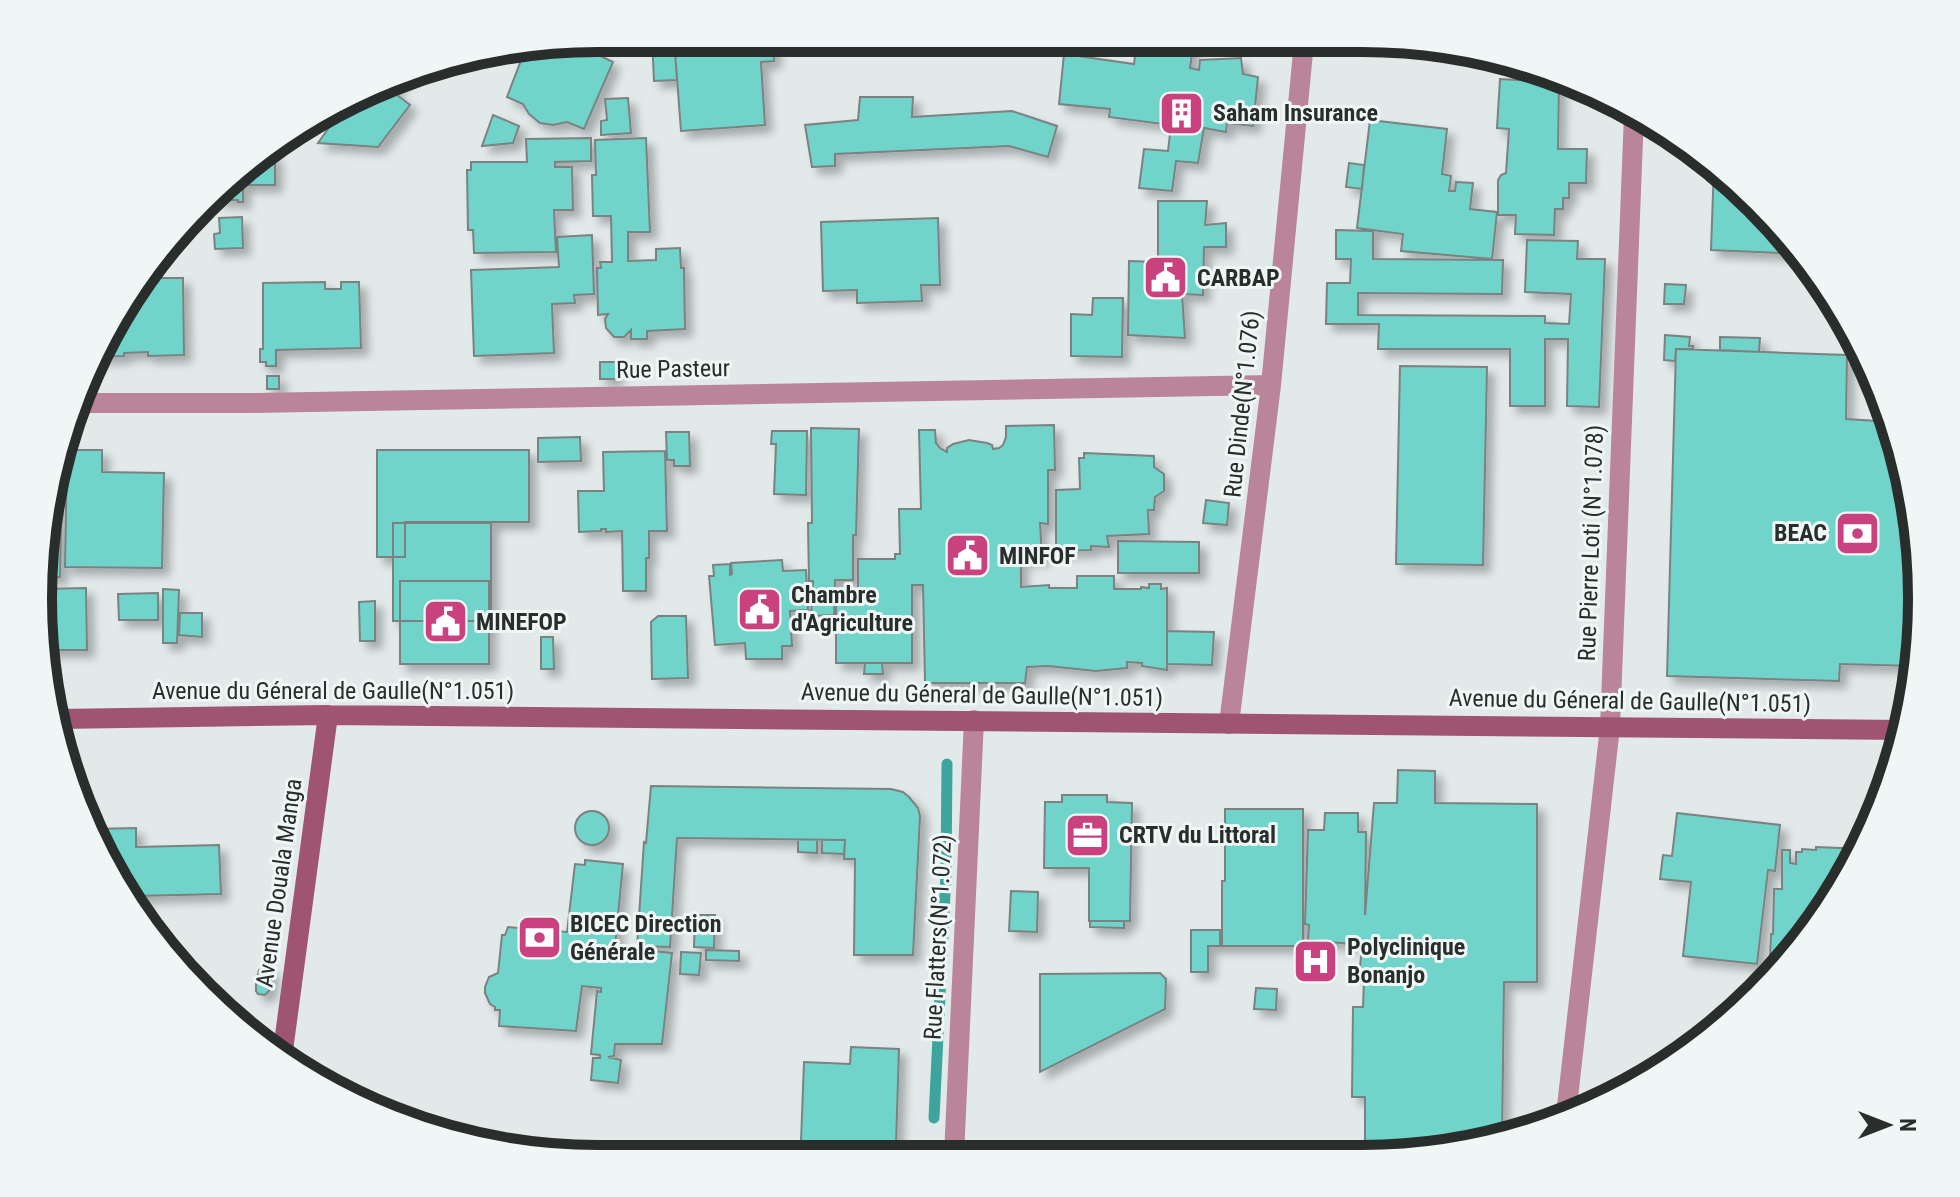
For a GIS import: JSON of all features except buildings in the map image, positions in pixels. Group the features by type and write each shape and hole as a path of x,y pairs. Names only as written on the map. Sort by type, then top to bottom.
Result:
{"main road":[{"name":"Avenue du Géneral de Gaulle(N°1.051)","path":"66,719 328,715 1891,730"},
{"name":"Avenue Douala Manga","path":"284,1045 328,715"}],"street":[{"name":"Rue Dinde(N°1.076)","path":"1229,724 1271,385 1303,52"},
{"name":"Rue Pierre Loti (N°1.078)","path":"1567,1104 1610,727 1634,124"},
{"name":"Rue Pasteur","path":"89,403 251,403 1271,385"},
{"name":"Rue Flatters(N°1.072)","path":"955,1145 974,720"}],"waterway":[{"path":"934,1118 946,873 947,764"}],"place":[{"name":"Saham Insurance","path":"1182,113"},
{"name":"CARBAP","path":"1166,278"},
{"name":"BEAC","path":"1858,533"},
{"name":"MINFOF","path":"968,556"},
{"name":"Chambre d'Agriculture","path":"760,609"},
{"name":"MINEFOP","path":"445,622"},
{"name":"CRTV du Littoral","path":"1088,835"},
{"name":"BICEC Direction Générale","path":"539,938"},
{"name":"Polyclinique Bonanjo","path":"1316,961"}]}
